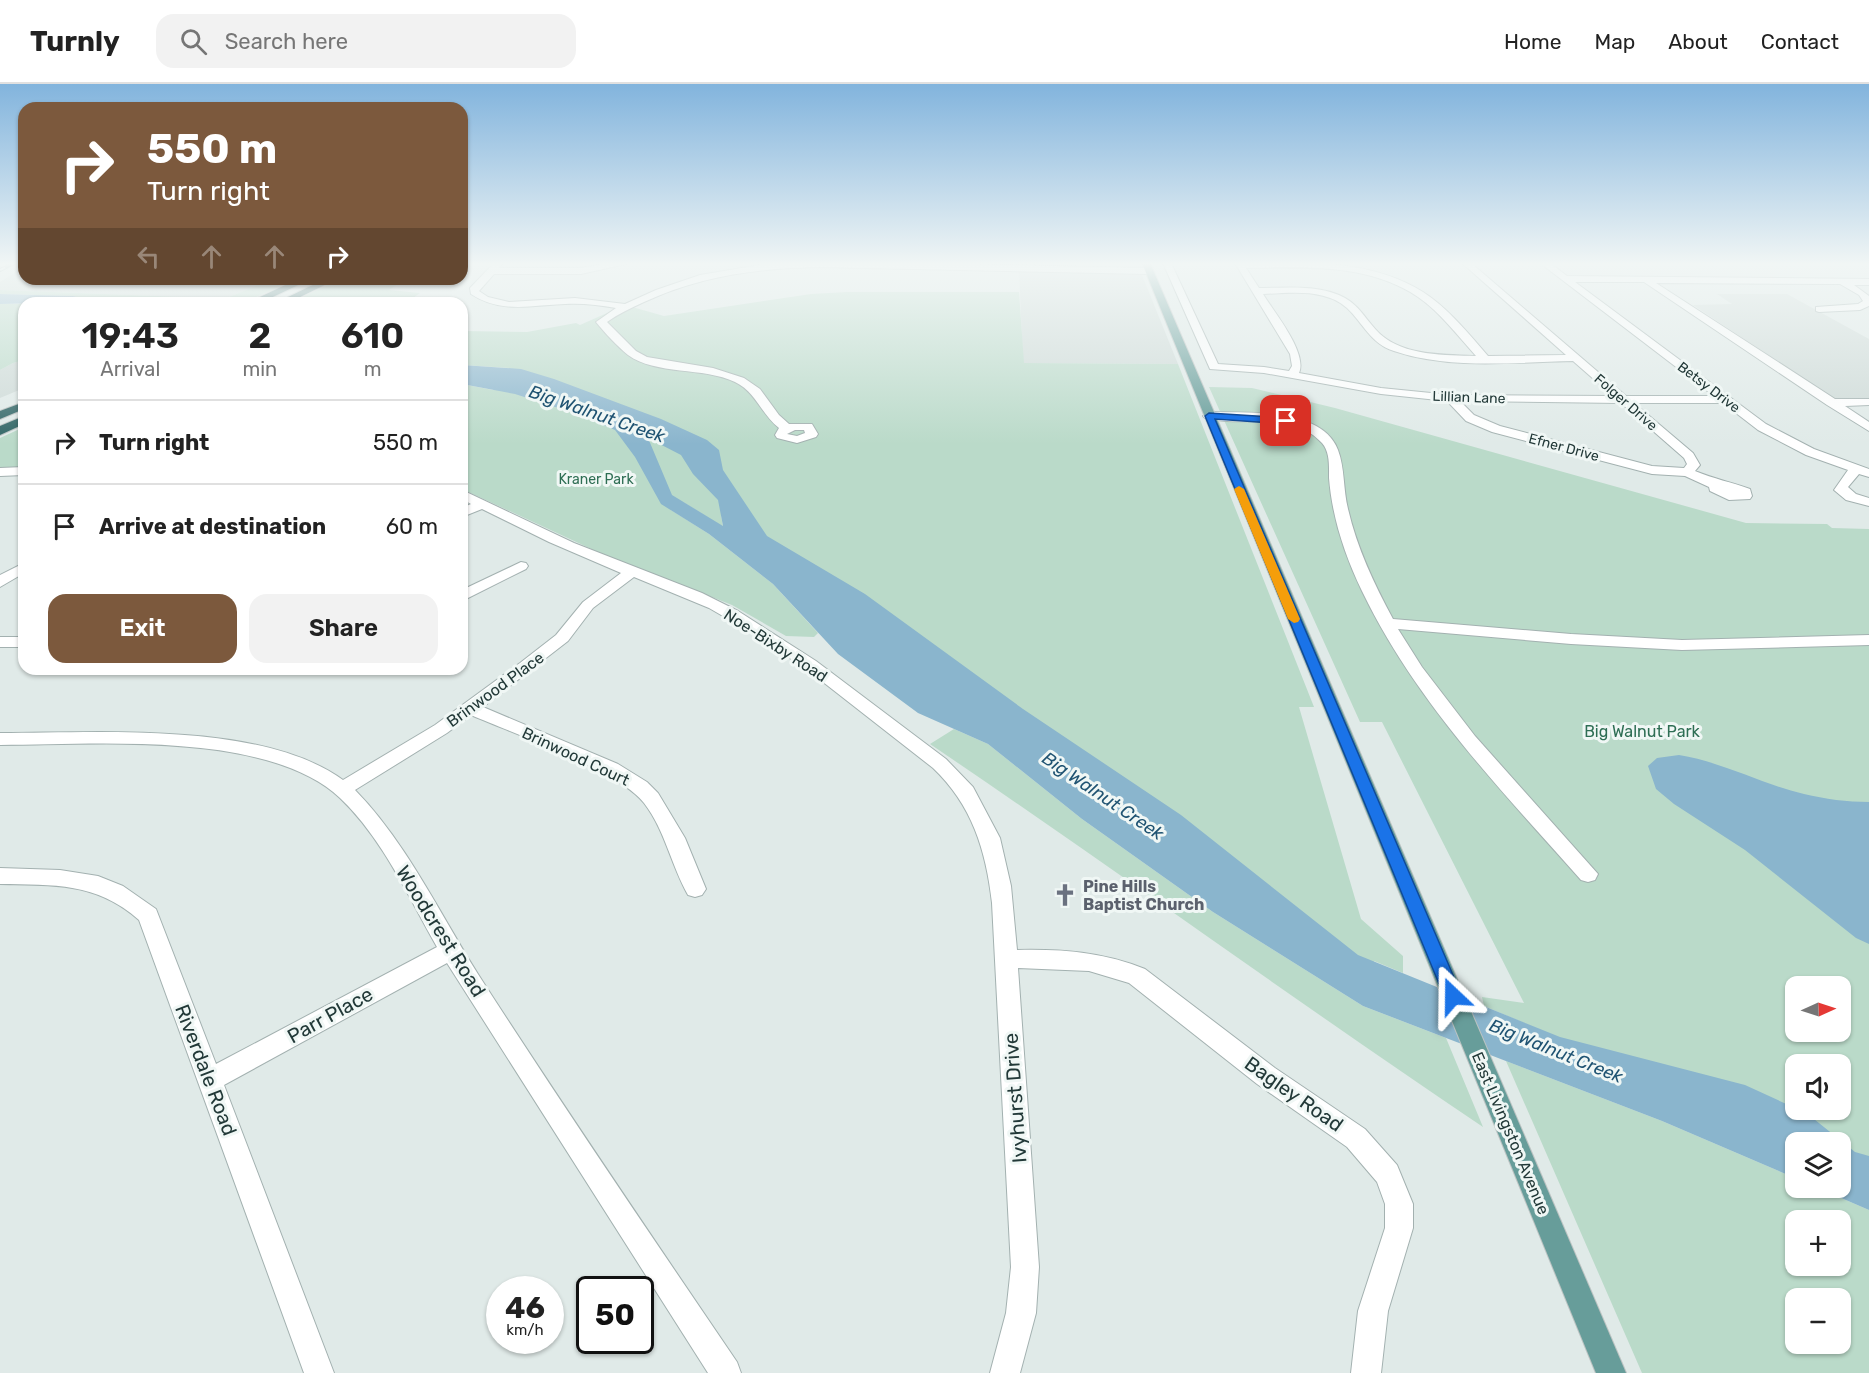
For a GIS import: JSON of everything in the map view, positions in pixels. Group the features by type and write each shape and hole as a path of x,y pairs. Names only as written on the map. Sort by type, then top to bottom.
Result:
{"highway":[{"path":"0,416 18,408"},
{"path":"0,431 18,423"}],"main road":[{"name":"East Livingston Avenue","path":"1170,323 1611,1373"}],"street":[{"path":"601,323 635,355 657,363 714,372 746,384 759,395 771,416 787,428"},
{"name":"Lillian Lane","path":"1194,323 1214,367 1293,375 1381,391 1451,398 1726,400"},
{"path":"1276,323 1297,360 1293,375"},
{"path":"1365,323 1380,341 1404,351 1435,357 1576,358"},
{"path":"1450,323 1484,357"},
{"name":"Folger Drive","path":"1536,323 1689,456 1694,465 1686,472"},
{"name":"Betsy Drive","path":"1624,323 1762,427 1794,445 1863,471"},
{"path":"1711,323 1869,427"},
{"name":"Efner Drive","path":"1451,398 1470,418 1496,429 1652,471 1686,472"},
{"path":"1831,403 1869,402"},
{"path":"1209,416 1286,421 1309,428 1328,441 1334,457 1338,495 1348,537 1370,591 1411,663 1478,752 1588,874"},
{"path":"0,472 18,471"},
{"path":"1863,471 1841,487 1841,490 1851,497 1869,502"},
{"path":"1686,472 1717,485"},
{"name":"Noe-Bixby Road","path":"468,498 563,544 730,613 805,659 934,759 965,789 985,823"},
{"path":"468,510 482,504"},
{"path":"468,593 521,566"},
{"path":"0,582 18,571"},
{"name":"Brinwood Place","path":"342,789 416,745 553,646 588,605 632,572"},
{"path":"1387,623 1682,645 1763,645 1869,640"},
{"name":"Brinwood Court","path":"470,708 611,769 640,787 651,798 675,838 695,889"},
{"name":"Woodcrest Road","path":"0,739 174,741 234,746 302,766 342,789 364,809 605,1193 726,1373"},
{"name":"Ivyhurst Drive","path":"985,823 992,841 1001,883 1025,1267 1021,1313 1005,1373"},
{"name":"Riverdale Road","path":"0,876 76,879 98,884 133,900 148,915 319,1373"},
{"name":"Parr Place","path":"210,1080 451,950"},
{"name":"Bagley Road","path":"1007,959 1091,962 1137,976 1266,1076 1356,1138 1378,1162 1394,1188 1399,1204 1399,1222 1395,1245 1373,1311 1366,1373"}],"shaded area":[{"path":"1021,323 1161,323 1178,364 1023,363"},
{"path":"1720,323 1840,323 1869,339 1869,399 1834,399"},
{"path":"18,362 18,390 0,398 0,370"}],"green space":[{"path":"0,323 18,323 18,362 0,370"},
{"name":"Kraner Park","path":"575,323 580,325 584,323 1021,323 1024,363 1178,364 1314,707 1299,707 1361,919 1403,956 1403,973 1374,961 1378,977 721,515 723,527 683,502 671,510 709,534 773,584 818,633 814,637 786,636 732,605 600,553 468,492 468,385 493,390 509,368 468,365 468,331 527,332"},
{"name":"Big Walnut Park","path":"1209,387 1252,388 1335,408 1746,523 1827,524 1832,528 1869,529 1869,1165 1851,1151 1851,1132 1785,1134 1484,1006 1482,997 1524,1003 1382,722 1360,722"},
{"path":"18,430 18,469 0,469 0,438"},
{"path":"954,729 988,744 1082,819 1213,912 1363,1006 1446,1038 1483,1127 930,744"},
{"path":"1506,1061 1662,1121 1785,1174 1785,1198 1841,1198 1869,1210 1869,1373 1642,1373"}],"water":[{"name":"Big Walnut Creek","path":"468,365 521,369 554,379 661,419 707,440 719,450 723,470 767,536 865,594 1023,709 1181,815 1358,955 1560,1037 1745,1085 1785,1103 1785,1120 1815,1120 1830,1132 1785,1132 1785,1174 1662,1121 1363,1006 1213,912 1082,819 988,744 918,713 838,654 773,584 709,534 661,504 635,457 615,430 580,415 515,394 468,385","holes":["648,438 681,455 693,474 718,500 723,526 672,495"]},
{"path":"1679,755 1695,758 1804,794 1836,800 1869,802 1869,944 1856,938 1745,850 1674,804 1656,789 1648,766 1657,758"},
{"path":"1851,1149 1869,1156 1869,1210 1841,1198 1851,1198"}],"slow traffic":[{"path":"1239,489 1294,619"}],"place":[{"name":"Pine Hills Baptist Church","path":"1065,895"}],"route":[{"path":"1286,421 1268,418 1209,416 1453,996"}]}
